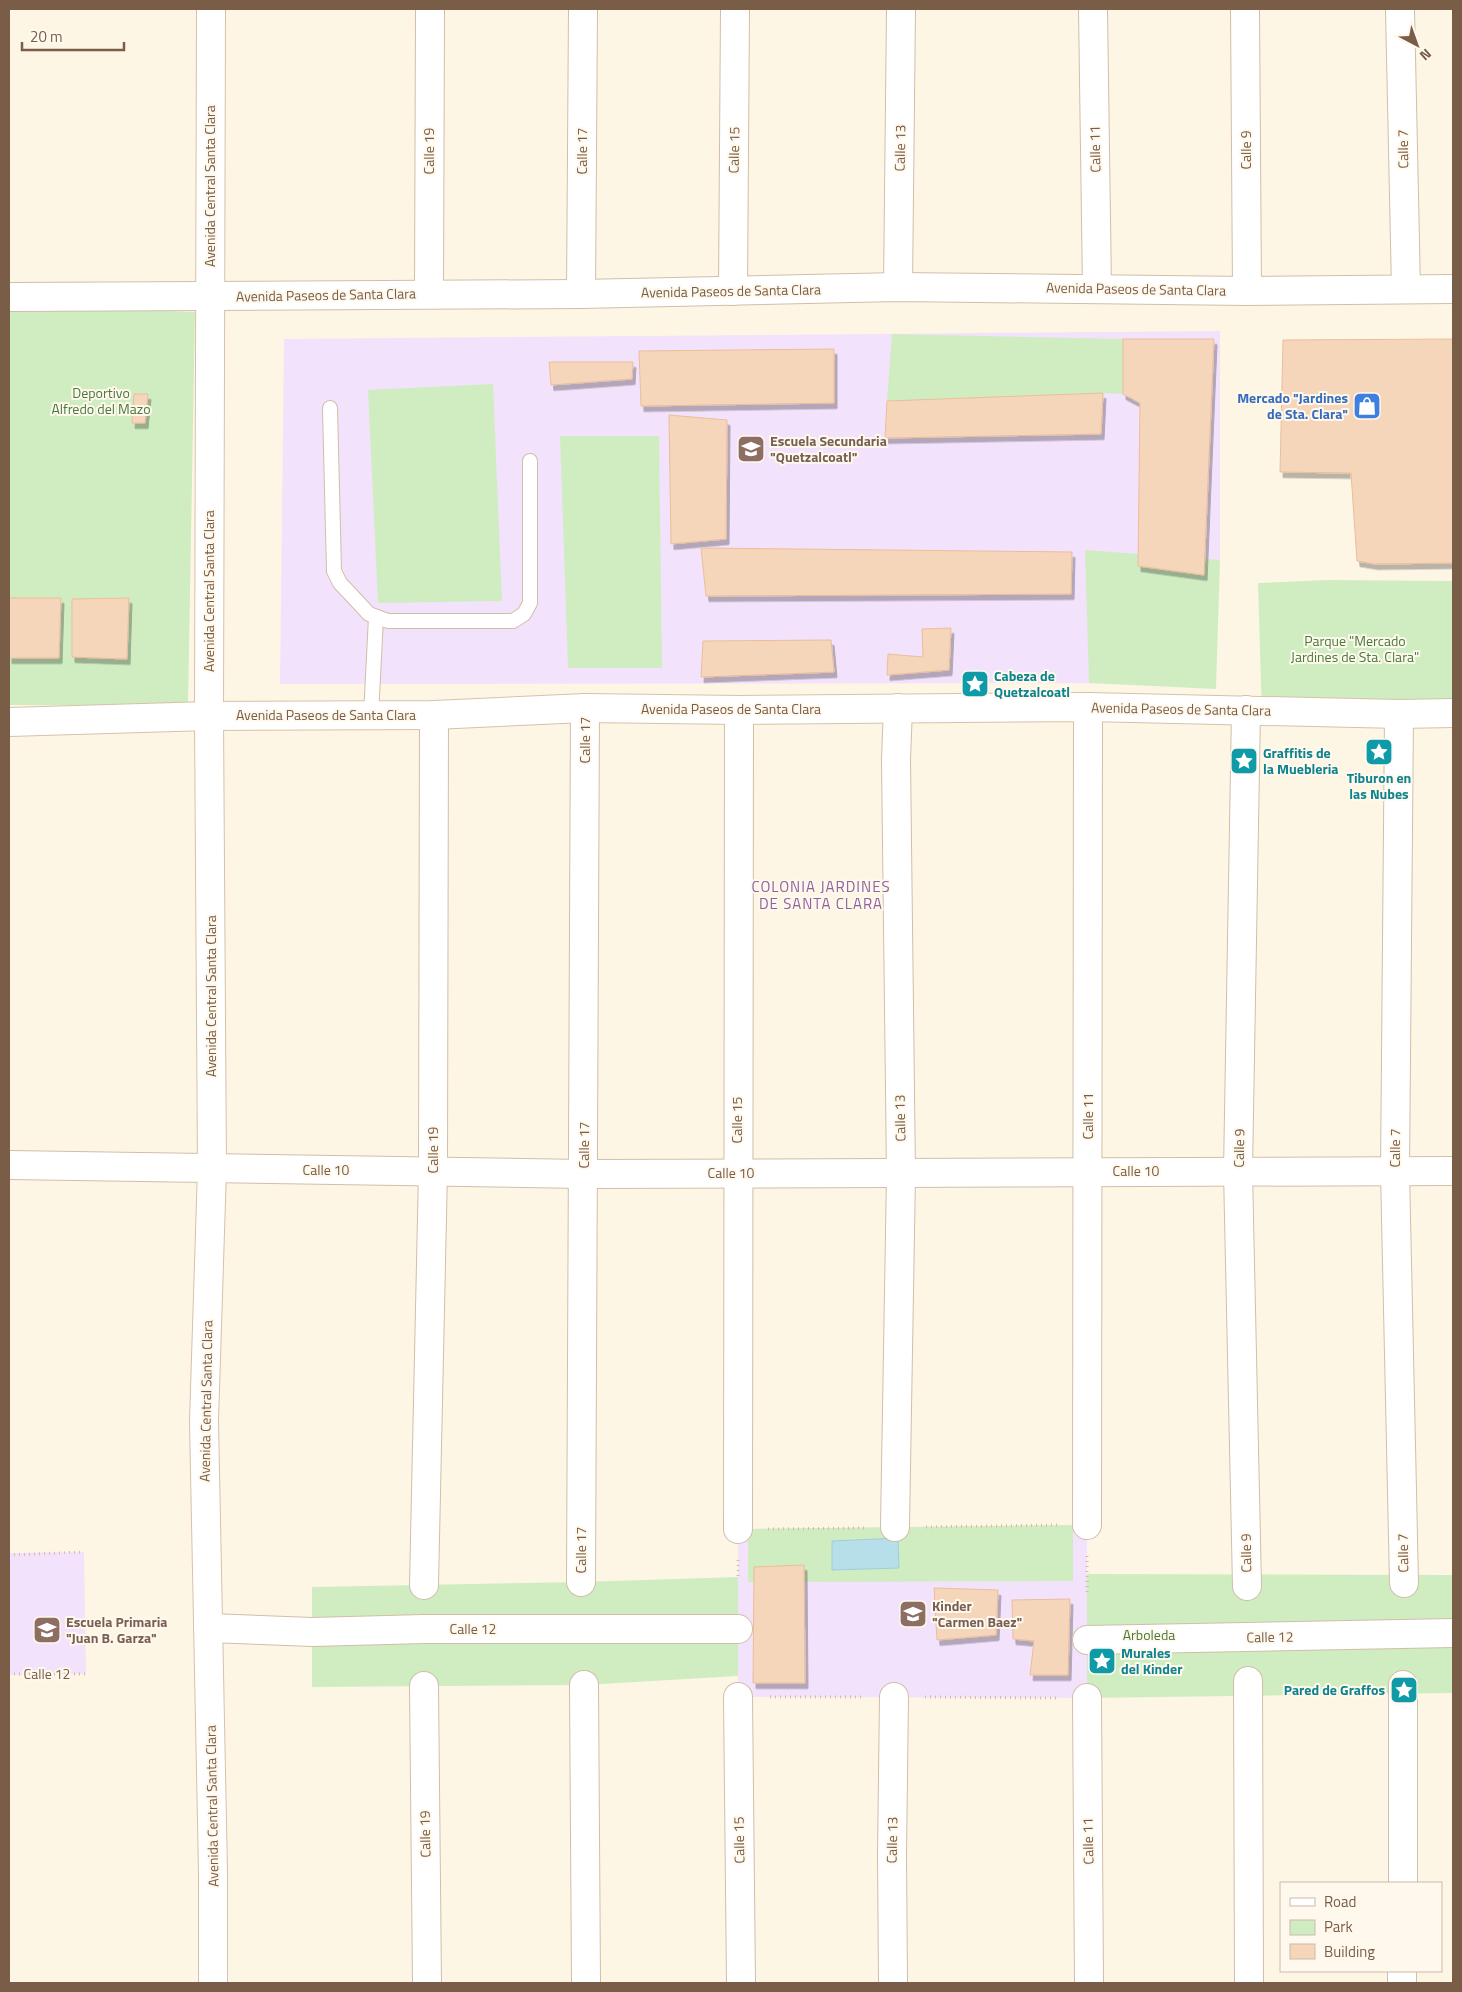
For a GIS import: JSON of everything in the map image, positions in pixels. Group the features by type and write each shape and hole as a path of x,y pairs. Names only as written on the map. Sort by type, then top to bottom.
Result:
{"street":[{"name":"Avenida Central Santa Clara","path":"211,9 209,716 212,1169 204,1421 214,1983"},
{"name":"Calle 19","path":"429,294 430,9"},
{"name":"Calle 17","path":"581,294 583,9"},
{"name":"Calle 15","path":"732,291 735,9"},
{"name":"Calle 13","path":"898,287 901,9"},
{"name":"Calle 11","path":"1093,9 1097,288"},
{"name":"Calle 9","path":"1244,9 1247,290"},
{"name":"Calle 7","path":"1400,9 1406,289"},
{"name":"Avenida Paseos de Santa Clara","path":"9,297 581,294 898,287 1247,290 1453,289"},
{"name":"Avenida Paseos de Santa Clara","path":"9,722 209,716 370,716 585,708 739,710 1088,707 1398,714 1453,713"},
{"name":"Calle 11","path":"1087,1525 1088,707"},
{"name":"Calle 17","path":"581,1582 585,708"},
{"name":"Calle 13","path":"895,1527 900,1174 896,759 898,708"},
{"name":"Calle 15","path":"738,1529 739,710"},
{"name":"Calle 9","path":"1246,710 1238,1171 1247,1586"},
{"name":"Calle 19","path":"424,1585 434,1170 434,714"},
{"name":"Calle 7","path":"1398,714 1395,1171 1404,1583"},
{"name":"Calle 10","path":"9,1165 212,1169 434,1170 584,1174 1453,1171"},
{"name":"Calle 12","path":"208,1628 312,1632 424,1629 738,1628"},
{"name":"Calle 12","path":"1087,1640 1453,1634"},
{"path":"1248,1681 1249,1983"},
{"path":"584,1685 586,1983"},
{"path":"1403,1685 1403,1882"},
{"name":"Calle 19","path":"424,1686 427,1983"},
{"name":"Calle 15","path":"738,1697 741,1983"},
{"name":"Calle 13","path":"893,1983 894,1697"},
{"name":"Calle 11","path":"1087,1698 1089,1983"}],"lane":[{"path":"330,408 334,571 340,583 369,614 376,618 388,621 513,621 524,614 530,603 530,460"},
{"path":"370,716 376,618"}],"path":[{"path":"9,1555 84,1552"},
{"name":"Calle 12","path":"9,1674 86,1674"}],"shaded area":[{"name":"Escuela Secundaria \"Quetzalcoatl\"","path":"1220,331 1220,560 1209,683 280,684 284,339"},
{"name":"Kinder \"Carmen Baez\"","path":"1087,1525 1087,1698 738,1697 738,1529"},
{"name":"Escuela Primaria \"Juan B. Garza\"","path":"84,1552 86,1674 9,1675 9,1553"}],"green space":[{"name":"Deportivo Alfredo del Mazo","path":"9,305 195,312 188,706 9,705"},
{"path":"892,334 1123,339 1123,394 1103,393 887,401"},
{"path":"493,384 502,601 378,603 368,390"},
{"path":"560,436 659,436 662,668 568,668"},
{"path":"1085,550 1220,560 1216,689 1089,683"},
{"name":"Parque \"Mercado Jardines de Sta. Clara\"","path":"1327,580 1453,581 1453,718 1262,717 1258,583"},
{"path":"1073,1525 1073,1581 748,1582 748,1529"},
{"name":"Arboleda","path":"1087,1574 1453,1575 1453,1693 1087,1698"},
{"path":"738,1577 738,1676 584,1685 312,1687 312,1587"}],"water":[{"path":"898,1538 899,1568 832,1570 832,1541"}],"building":[{"path":"1123,339 1214,339 1204,575 1138,566 1140,403 1123,394"},
{"name":"Mercado \"Jardines de Sta. Clara\"","path":"1453,339 1453,563 1375,564 1357,561 1351,473 1280,472 1283,340"},
{"path":"834,349 834,403 641,406 639,351"},
{"path":"549,362 633,362 632,379 551,385"},
{"path":"1103,393 1101,434 885,438 887,401"},
{"path":"134,394 148,394 145,423 132,423"},
{"path":"669,415 727,420 726,539 671,544"},
{"path":"701,548 1072,552 1071,594 706,596"},
{"path":"9,598 61,598 59,658 9,658"},
{"path":"129,598 127,659 72,657 72,599"},
{"path":"951,628 949,670 887,675 888,654 923,657 922,629"},
{"path":"831,640 834,672 701,677 703,641"},
{"path":"804,1565 805,1683 753,1683 754,1567"},
{"path":"934,1588 998,1590 996,1635 937,1640"},
{"path":"1070,1599 1068,1675 1030,1675 1034,1641 1013,1639 1012,1600"}],"place":[{"name":"Mercado \"Jardines de Sta. Clara\"","path":"1367,406"},
{"name":"Escuela Secundaria \"Quetzalcoatl\"","path":"751,449"},
{"name":"Cabeza de Quetzalcoatl","path":"975,684"},
{"name":"Tiburon en las Nubes","path":"1379,752"},
{"name":"Graffitis de la Muebleria","path":"1244,761"},
{"name":"Kinder \"Carmen Baez\"","path":"913,1614"},
{"name":"Escuela Primaria \"Juan B. Garza\"","path":"47,1630"},
{"name":"Murales del Kinder","path":"1102,1661"},
{"name":"Pared de Graffos","path":"1404,1690"}],"district":[{"name":"COLONIA JARDINES DE SANTA CLARA","path":"821,896"}]}
